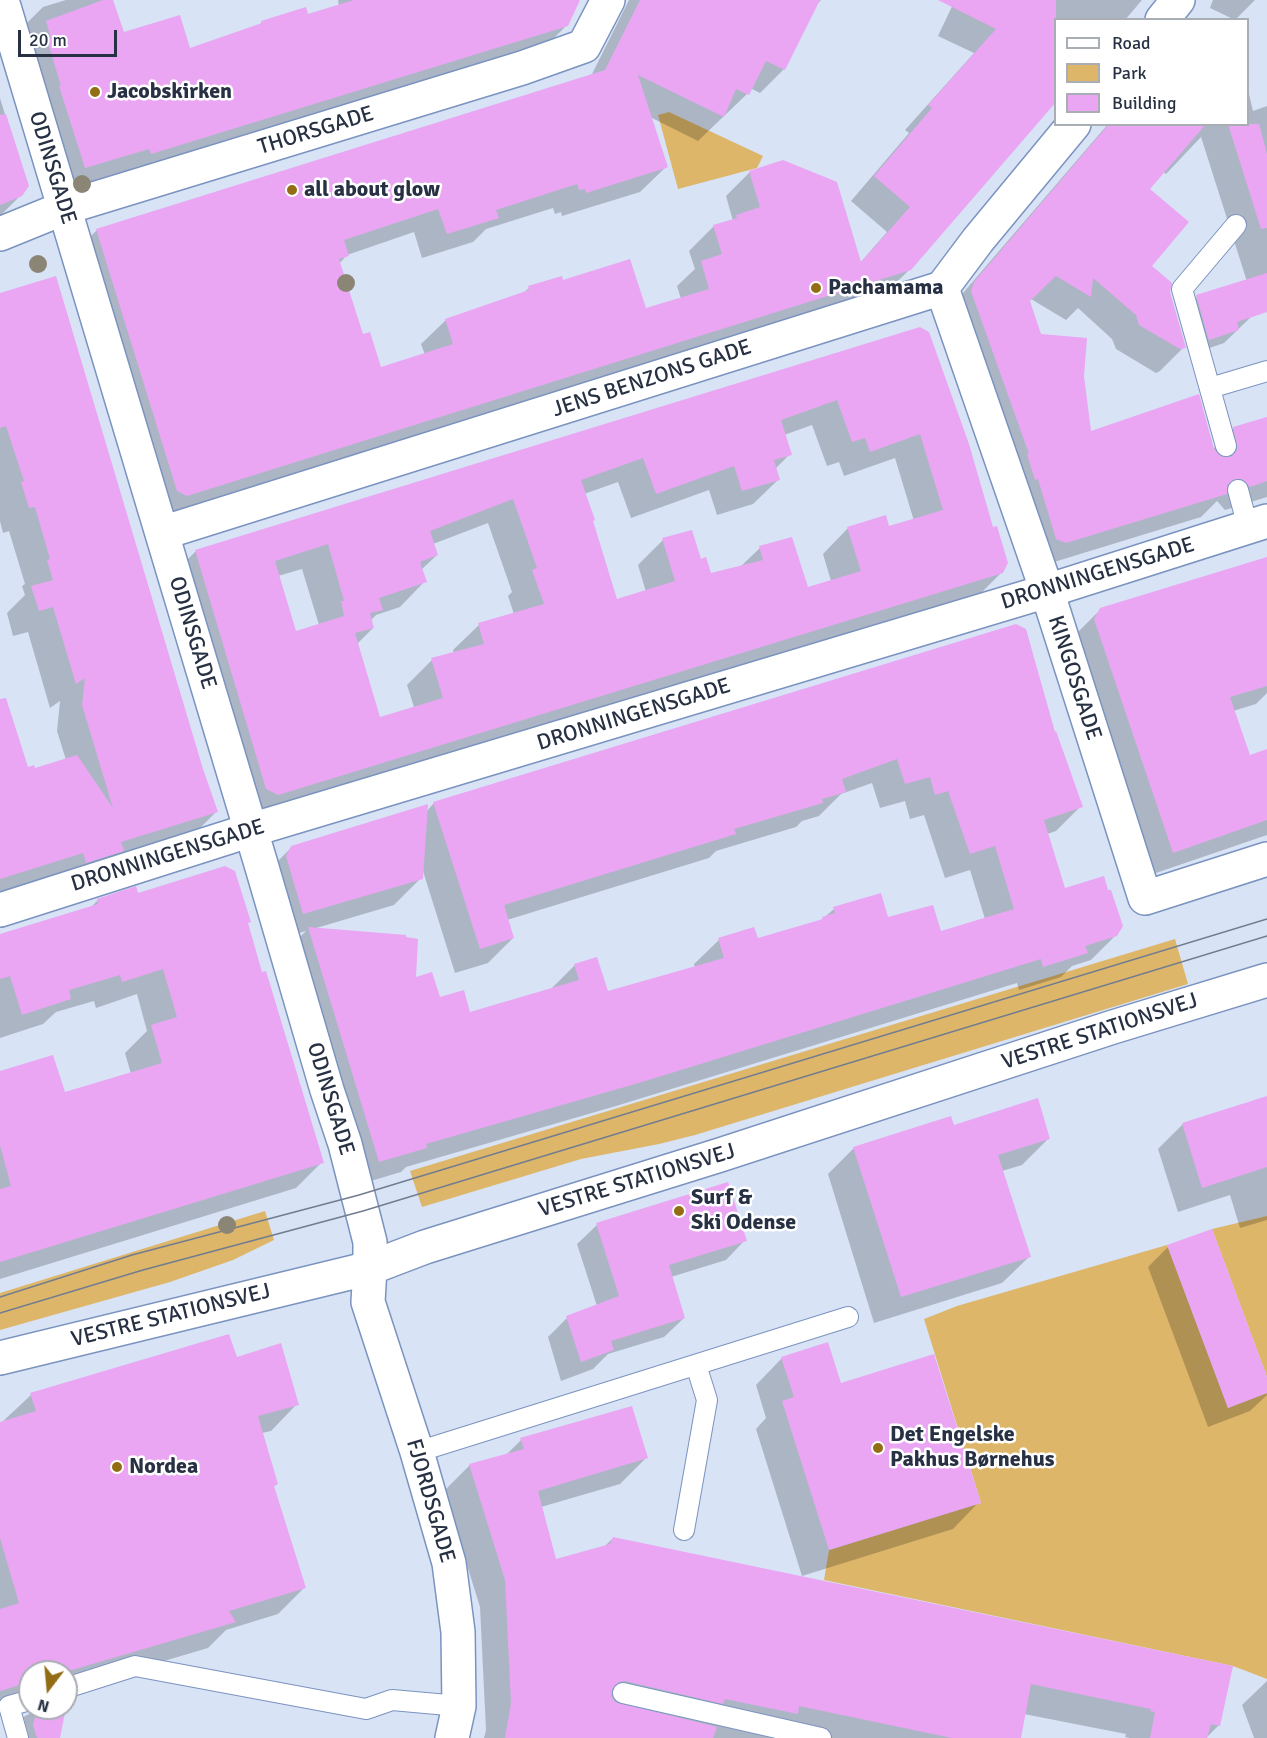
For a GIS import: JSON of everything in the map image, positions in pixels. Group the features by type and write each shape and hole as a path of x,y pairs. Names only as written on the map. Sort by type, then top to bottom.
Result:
{"street":[{"name":"ODINSGADE","path":"2,0 357,1187 370,1242 370,1268"},
{"name":"THORSGADE","path":"0,234 64,208 522,68 584,46 608,0"},
{"path":"1164,18 1178,0"},
{"path":"942,288 978,240 1072,126"},
{"name":"JENS BENZONS GADE","path":"162,533 942,288"},
{"name":"KINGOSGADE","path":"942,288 1047,591 1144,898 1267,859"},
{"name":"DRONNINGENSGADE","path":"0,909 251,830 1047,591 1258,524"},
{"name":"VESTRE STATIONSVEJ","path":"0,1358 370,1268 425,1247 1267,980"},
{"name":"FJORDSGADE","path":"370,1268 368,1302 417,1452 449,1563 459,1632 459,1706 452,1738"}],"lane":[{"path":"1226,446 1182,289 1236,225"},
{"path":"1210,388 1267,371"},
{"path":"1238,490 1258,524"},
{"path":"417,1452 848,1317"},
{"path":"684,1530 707,1400 696,1365"},
{"path":"78,1684 135,1666 366,1709 392,1700 459,1706"},
{"path":"623,1693 821,1738"},
{"path":"18,1703 9,1706 18,1738"}],"green space":[{"path":"669,112 763,156 757,168 678,189 658,115"},
{"path":"1175,939 1188,984 695,1135 581,1159 422,1207 410,1171"},
{"path":"265,1211 274,1240 233,1260 170,1282 0,1330 0,1293"},
{"path":"1267,1216 1267,1377 1212,1229"},
{"path":"1167,1245 1228,1408 1267,1393 1267,1679 1233,1666 824,1580 829,1550 981,1503 924,1319 957,1306"}],"building":[{"path":"103,0 113,0 124,32 180,15 190,48 306,7 308,14 354,0 580,0 568,26 151,154 149,149 85,168 59,86 61,86 47,39 51,38 46,21"},
{"path":"640,0 820,0 785,70 766,61 749,95 736,89 724,117 638,75 668,167 586,193 585,189 579,190 577,184 496,210 499,218 447,234 438,209 344,240 349,256 339,259 363,334 370,332 381,367 453,344 445,319 529,290 528,286 562,276 563,280 630,259 646,308 709,289 701,261 722,254 713,225 737,218 736,215 760,207 749,171 783,160 837,182 861,262 910,207 874,176 932,108 928,105 996,29 938,0 1056,0 1054,104 911,270 187,496 177,491 96,229 605,70"},
{"path":"6,114 29,186 22,196 0,205 0,115"},
{"path":"1259,124 1267,154 1267,228 1261,229 1229,126"},
{"path":"1107,126 1204,126 1150,189 1189,222 1152,266 1172,283 1170,292 1186,348 1180,349 1139,325 1136,315 1093,278 1091,297 1056,276 1030,301 1041,334 1087,338 1084,376 1091,431 1199,394 1214,449 1222,457 1230,457 1237,450 1233,427 1267,417 1267,481 1250,487 1242,479 1234,479 1227,486 1227,494 1066,543 1056,539 1038,479 1035,480 1027,454 1029,454 971,291 974,282"},
{"path":"1267,273 1267,312 1237,322 1239,330 1209,340 1196,295"},
{"path":"56,276 203,769 218,812 121,842 124,851 86,863 83,853 0,879 0,699 6,698 28,767 34,765 35,768 77,755 113,808 82,705 85,678 76,684 53,607 39,611 31,586 53,580 47,560 50,559 35,507 29,508 21,482 24,481 6,426 0,428 0,293"},
{"path":"920,327 929,332 969,444 993,527 997,526 1008,563 1003,573 278,795 266,789 195,550","holes":["837,400 852,442 865,438 870,452 920,434 943,510 889,526 886,515 847,527 861,571 808,587 792,537 759,546 763,560 711,573 706,557 701,559 692,530 662,538 675,581 617,599 593,521 595,520 581,480 643,458 656,494 734,466 742,491 780,480 774,460 792,455 781,420","513,499 537,568 532,570 544,604 478,623 484,644 431,658 443,698 380,717 355,633 374,628 370,613 383,610 379,598 427,582 420,562 438,555 430,531","328,544 344,601 341,601 344,616 296,631 275,561"]},
{"path":"1267,557 1267,686 1230,697 1250,755 1267,749 1267,820 1173,853 1094,619 1100,608"},
{"path":"1016,624 1026,629 1055,732 1083,807 1044,820 1065,888 1104,876 1123,926 1117,936 1085,946 1088,953 1043,967 1041,959 642,1082 426,1144 427,1148 379,1162 308,927 406,935 406,937 418,939 416,977 432,972 440,997 464,990 470,1012 579,980 574,964 597,957 608,991 724,958 718,938 754,927 758,938 823,919 822,917 835,913 833,907 881,893 888,917 933,905 941,931 1014,909 995,846 970,854 948,791 935,795 930,777 905,784 897,759 842,779 846,792 822,799 823,803 734,829 736,834 504,905 514,938 480,949 433,802"},
{"path":"428,804 423,879 303,914 286,856 291,846"},
{"path":"225,866 235,871 251,922 248,923 262,972 266,971 324,1163 0,1262 0,1189 11,1186 0,1145 0,1071 53,1055 65,1092 162,1063 151,1025 177,1017 163,969 122,982 120,975 69,990 71,999 22,1015 10,976 0,979 0,934 98,904 97,899 136,886 138,893"},
{"path":"1267,1096 1267,1167 1202,1188 1182,1123"},
{"path":"1038,1098 1050,1139 998,1155 1031,1257 901,1297 853,1147 951,1116 954,1125"},
{"path":"728,1182 747,1241 669,1265 685,1318 611,1341 614,1350 581,1362 566,1316 619,1296 596,1223"},
{"path":"1212,1229 1267,1377 1267,1393 1228,1408 1167,1245"},
{"path":"229,1334 237,1357 281,1343 299,1405 258,1416 278,1484 274,1486 306,1588 229,1611 236,1622 78,1668 78,1660 18,1660 18,1686 0,1691 0,1609 19,1603 0,1538 0,1422 36,1411 30,1393"},
{"path":"828,1342 841,1383 934,1354 981,1503 829,1550 782,1401 794,1397 781,1357"},
{"path":"632,1406 648,1458 538,1491 556,1559 610,1544 613,1537 1233,1666 1220,1726 1211,1724 1207,1738 1150,1738 1155,1712 1150,1711 1151,1709 1031,1684 1021,1738 952,1738 799,1706 798,1714 725,1699 723,1704 625,1681 619,1682 612,1690 611,1696 615,1702 717,1727 713,1738 505,1738 511,1703 505,1580 469,1464 524,1449 520,1438"},
{"path":"34,1720 64,1720 60,1738 37,1738 33,1725"}],"tram line":[{"path":"0,1297 132,1255 359,1195 1267,919"},
{"path":"0,1313 143,1270 363,1211 1267,936"}],"place":[{"name":"Jacobskirken","path":"95,92"},
{"name":"all about glow","path":"292,190"},
{"name":"Pachamama","path":"816,288"},
{"name":"Surf & Ski Odense","path":"679,1211"},
{"name":"Det Engelske Pakhus Børnehus","path":"878,1448"},
{"name":"Nordea","path":"117,1467"}]}
